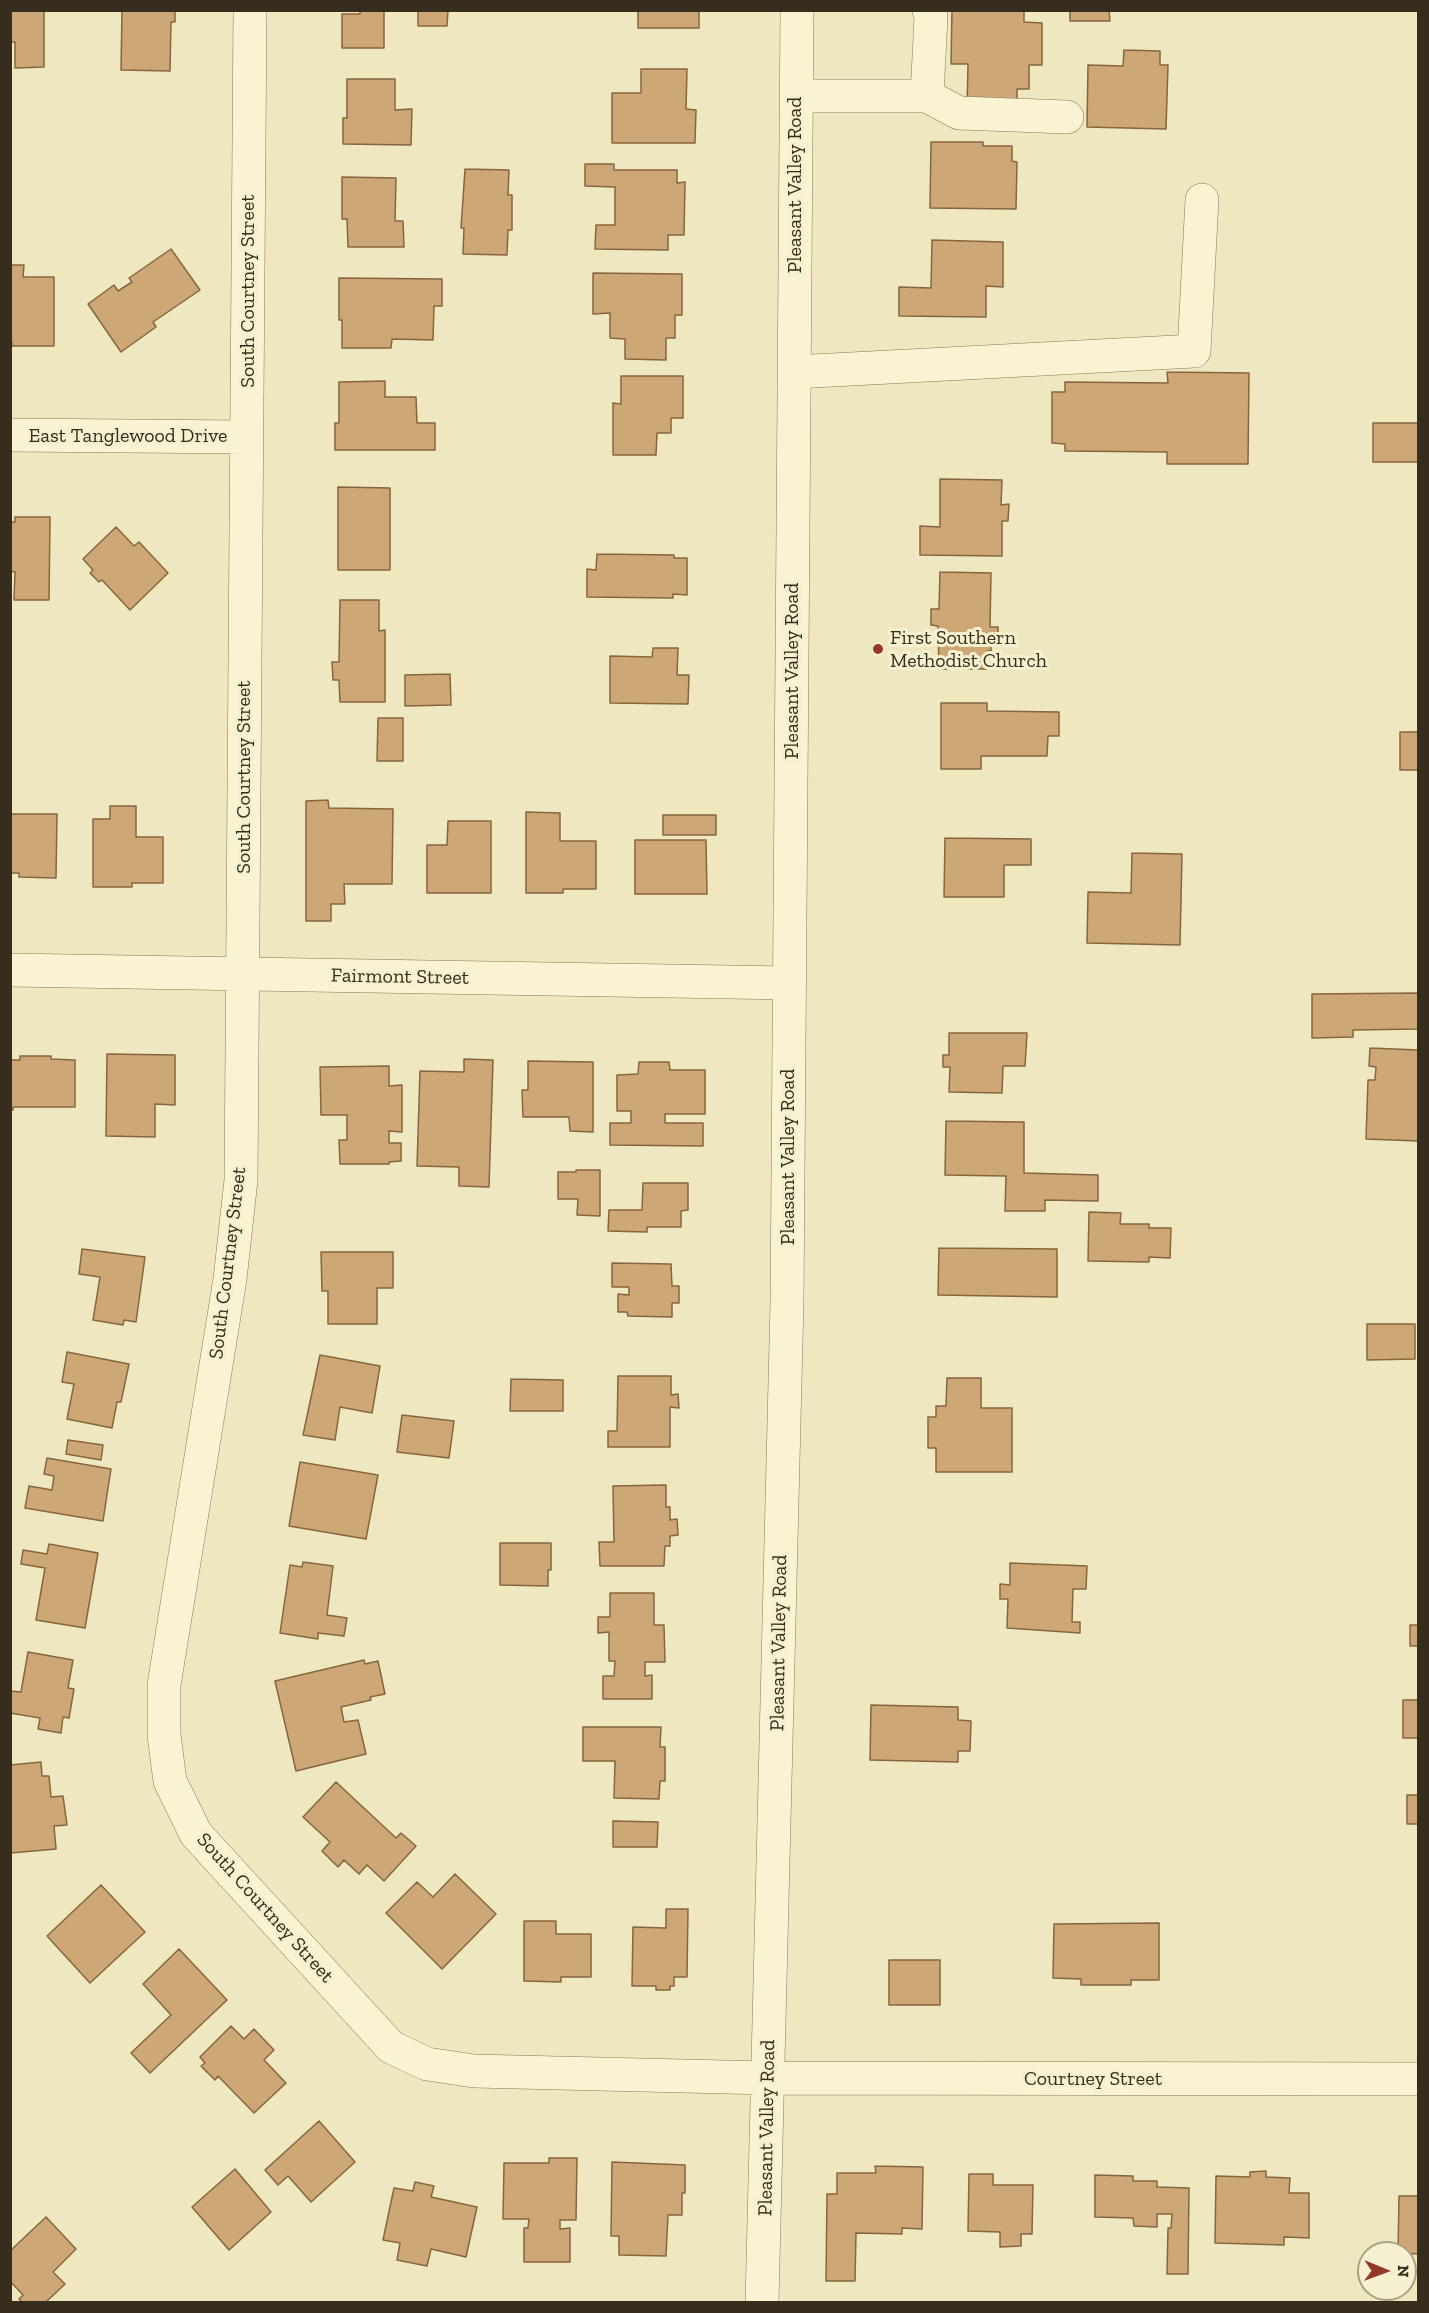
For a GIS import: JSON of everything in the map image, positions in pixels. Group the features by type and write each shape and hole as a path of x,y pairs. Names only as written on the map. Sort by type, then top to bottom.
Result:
{"street":[{"name":"South Courtney Street","path":"250,10 241,1180 230,1279 164,1685 164,1735 170,1781 196,1834 391,2047 427,2064 474,2071 768,2078"},
{"name":"Pleasant Valley Road","path":"762,2302 787,1302 797,10"},
{"path":"927,96 931,17 929,10"},
{"path":"796,96 927,96 959,113 1067,117"},
{"path":"794,372 1194,351 1202,200"},
{"name":"East Tanglewood Drive","path":"10,435 246,437"},
{"name":"Fairmont Street","path":"10,970 789,983"},
{"name":"Courtney Street","path":"768,2078 1419,2079"}],"building":[{"path":"10,10 44,10 44,67 15,68 15,42 10,42"},
{"path":"122,10 175,10 175,22 171,22 170,71 121,70"},
{"path":"360,10 384,10 384,48 342,48 342,14 360,14"},
{"path":"418,10 448,10 447,26 418,26"},
{"path":"638,10 699,10 699,28 638,28"},
{"path":"952,10 1024,10 1024,22 1042,23 1042,65 1029,65 1029,89 1017,89 1017,108 967,108 968,64 951,64"},
{"path":"1070,10 1109,10 1110,21 1070,21"},
{"path":"1124,50 1160,51 1160,65 1168,65 1166,129 1087,127 1088,65 1123,66"},
{"path":"641,69 687,69 686,109 696,110 695,143 612,143 612,93 641,93"},
{"path":"347,79 395,79 395,110 412,109 411,145 343,144 343,118 347,118"},
{"path":"931,142 983,142 983,146 1012,146 1012,161 1017,162 1016,209 930,208"},
{"path":"585,164 614,164 614,170 677,170 677,183 685,182 684,235 668,235 668,250 595,249 596,225 615,225 615,187 585,186"},
{"path":"465,169 509,170 508,195 512,195 512,230 508,230 507,255 463,254 464,228 461,228"},
{"path":"342,177 396,178 395,221 403,221 404,247 348,247 347,219 342,219"},
{"path":"932,240 1003,242 1003,287 986,286 986,317 899,316 899,287 931,288"},
{"path":"171,249 200,290 153,322 156,327 121,352 88,304 114,285 118,291 132,282 129,278"},
{"path":"10,265 24,265 23,277 54,277 54,346 12,346 10,342"},
{"path":"593,273 682,274 682,315 675,315 675,338 666,338 666,360 625,359 625,339 610,338 610,313 593,314"},
{"path":"339,278 442,279 442,306 434,306 433,340 392,339 391,348 342,348"},
{"path":"1167,372 1249,373 1248,464 1167,464 1167,452 1065,451 1065,444 1052,443 1052,392 1065,392 1065,382 1168,383"},
{"path":"621,376 683,376 683,418 671,418 671,433 657,433 656,455 613,455 613,403 621,404"},
{"path":"385,381 385,397 416,397 417,423 435,423 435,450 335,450 335,423 339,423 339,382"},
{"path":"1373,423 1418,423 1418,462 1373,462"},
{"path":"940,479 1002,480 1001,505 1009,504 1008,521 1002,521 1002,556 920,555 920,526 940,527"},
{"path":"338,487 390,488 390,570 338,570"},
{"path":"15,517 50,517 49,600 14,600 15,572 10,571 10,522 15,522"},
{"path":"116,527 134,546 139,542 168,573 130,610 102,580 99,582 90,573 93,570 83,559"},
{"path":"597,554 674,555 674,558 687,558 687,595 673,594 673,598 587,597 587,569 596,570"},
{"path":"940,572 991,573 990,627 998,627 998,643 991,643 991,651 987,651 987,669 939,669 938,626 931,625 931,609 939,609"},
{"path":"340,600 379,600 379,631 385,630 385,702 340,702 339,680 333,680 332,662 339,662"},
{"path":"653,648 678,648 677,675 689,675 688,704 610,703 610,656 652,657"},
{"path":"450,674 451,705 405,706 405,675"},
{"path":"941,703 987,703 987,711 1059,712 1059,736 1048,736 1047,756 981,756 981,769 941,769"},
{"path":"378,718 403,718 403,761 377,761"},
{"path":"1400,732 1418,732 1418,770 1400,770"},
{"path":"328,800 329,808 393,809 392,884 344,884 345,904 331,904 331,921 306,921 306,801"},
{"path":"110,806 136,806 136,837 163,837 163,883 132,883 132,887 93,887 93,819 110,819"},
{"path":"526,812 560,813 560,841 596,841 596,889 563,889 563,893 526,893"},
{"path":"10,814 57,814 56,878 19,877 19,873 10,873"},
{"path":"663,815 716,815 716,835 663,835"},
{"path":"448,821 491,821 491,893 427,893 427,845 447,845"},
{"path":"945,838 1031,839 1031,865 1004,865 1004,897 944,897"},
{"path":"635,840 706,840 707,894 635,894"},
{"path":"1132,853 1182,854 1180,945 1087,943 1088,892 1131,893"},
{"path":"1418,993 1418,1029 1353,1030 1353,1037 1312,1038 1312,994"},
{"path":"949,1033 1027,1033 1025,1066 1003,1066 1002,1093 949,1092 950,1067 943,1067 943,1055 949,1055"},
{"path":"1370,1048 1418,1050 1418,1141 1366,1139 1368,1080 1375,1080 1376,1067 1369,1066"},
{"path":"107,1054 175,1055 175,1105 155,1104 155,1137 106,1136"},
{"path":"20,1056 51,1056 51,1059 75,1060 75,1107 13,1107 13,1110 10,1110 10,1060 20,1060"},
{"path":"464,1059 493,1060 489,1187 459,1186 459,1167 417,1166 420,1071 464,1072"},
{"path":"528,1061 593,1062 593,1132 570,1131 569,1117 523,1117 522,1090 528,1090"},
{"path":"639,1062 669,1062 670,1070 705,1070 705,1114 665,1114 665,1123 703,1123 703,1146 610,1145 610,1123 631,1123 631,1111 617,1111 617,1075 638,1074"},
{"path":"389,1066 389,1086 402,1085 402,1132 389,1131 389,1143 401,1143 401,1161 389,1162 389,1164 340,1164 339,1140 347,1140 347,1115 321,1115 320,1067"},
{"path":"946,1121 1024,1122 1024,1173 1098,1175 1098,1201 1045,1200 1045,1211 1005,1211 1006,1176 945,1175"},
{"path":"576,1170 600,1170 600,1216 577,1215 578,1199 558,1199 558,1172 576,1172"},
{"path":"643,1183 688,1183 688,1210 681,1211 681,1227 647,1227 647,1232 608,1231 609,1210 642,1210"},
{"path":"1089,1212 1121,1213 1120,1224 1149,1224 1149,1228 1171,1228 1170,1258 1149,1257 1149,1262 1088,1261"},
{"path":"939,1248 1057,1249 1057,1297 938,1295"},
{"path":"82,1249 145,1257 136,1322 124,1320 123,1325 93,1320 100,1277 79,1274"},
{"path":"321,1252 393,1252 393,1288 377,1288 377,1324 328,1324 328,1291 322,1291"},
{"path":"612,1263 671,1264 672,1286 679,1286 679,1303 672,1303 672,1317 628,1316 627,1312 618,1312 618,1294 629,1295 629,1287 612,1287"},
{"path":"1367,1324 1415,1324 1415,1359 1367,1360"},
{"path":"67,1352 129,1364 121,1402 117,1402 112,1428 67,1419 74,1384 62,1382"},
{"path":"320,1355 380,1366 372,1413 340,1407 335,1440 303,1435"},
{"path":"618,1376 671,1376 671,1395 678,1394 679,1408 670,1407 670,1447 608,1447 608,1431 617,1431"},
{"path":"947,1378 981,1378 981,1408 1012,1408 1012,1472 936,1472 936,1448 928,1448 928,1417 936,1417 936,1406 946,1406"},
{"path":"511,1379 563,1380 563,1411 510,1411"},
{"path":"402,1415 454,1421 449,1458 397,1452"},
{"path":"68,1440 103,1445 101,1460 66,1454"},
{"path":"47,1458 111,1469 103,1521 25,1508 29,1486 52,1490 54,1476 44,1474"},
{"path":"300,1462 378,1475 366,1539 289,1526"},
{"path":"666,1485 666,1507 670,1507 670,1520 677,1519 678,1535 670,1536 670,1546 665,1546 664,1566 600,1566 599,1542 614,1542 613,1486"},
{"path":"500,1543 551,1543 551,1570 548,1570 548,1586 500,1585"},
{"path":"49,1544 98,1553 85,1628 36,1620 45,1568 21,1564 23,1550 47,1554"},
{"path":"303,1562 333,1566 327,1615 347,1618 344,1636 318,1633 318,1639 280,1633 290,1565 302,1567"},
{"path":"1010,1563 1087,1566 1086,1589 1073,1589 1072,1622 1080,1622 1080,1633 1007,1628 1008,1599 1000,1599 1000,1584 1010,1585"},
{"path":"610,1593 654,1593 654,1625 664,1625 665,1662 645,1662 645,1676 652,1675 652,1699 603,1699 603,1676 614,1676 615,1661 609,1661 609,1632 598,1633 598,1617 610,1617"},
{"path":"1410,1625 1418,1625 1418,1646 1410,1646"},
{"path":"28,1652 73,1660 68,1688 74,1689 69,1718 63,1717 61,1733 38,1729 40,1718 10,1713 10,1691 21,1692"},
{"path":"364,1660 365,1664 378,1661 385,1694 341,1707 344,1722 358,1720 366,1754 296,1771 275,1681"},
{"path":"1403,1700 1418,1700 1418,1738 1403,1738"},
{"path":"871,1705 958,1707 958,1720 971,1721 970,1751 958,1751 958,1762 870,1760"},
{"path":"583,1727 661,1727 660,1747 665,1747 665,1781 660,1781 659,1799 614,1798 615,1761 583,1761"},
{"path":"41,1762 42,1776 49,1776 51,1797 63,1796 67,1825 54,1826 56,1849 11,1853 10,1765"},
{"path":"336,1782 396,1838 401,1833 416,1846 384,1881 367,1865 359,1874 344,1860 338,1867 322,1851 330,1842 303,1817"},
{"path":"1407,1795 1418,1795 1418,1824 1407,1824"},
{"path":"613,1821 658,1822 657,1847 613,1847"},
{"path":"455,1874 496,1914 442,1969 386,1913 417,1882 433,1897"},
{"path":"101,1885 145,1932 90,1983 47,1936"},
{"path":"666,1909 688,1909 687,1977 674,1977 674,1986 670,1986 670,1990 656,1990 656,1986 632,1986 633,1927 666,1928"},
{"path":"524,1921 556,1921 556,1934 591,1934 591,1977 561,1977 561,1982 524,1981"},
{"path":"1159,1923 1159,1980 1131,1980 1131,1985 1081,1985 1081,1979 1053,1978 1054,1924"},
{"path":"179,1949 227,2000 150,2073 131,2053 171,2015 143,1984"},
{"path":"889,1960 940,1960 940,2005 889,2005"},
{"path":"231,2026 244,2039 254,2029 274,2050 264,2060 286,2083 254,2113 218,2076 215,2080 201,2066 205,2063 200,2057"},
{"path":"319,2121 355,2162 311,2202 288,2176 278,2185 265,2170"},
{"path":"549,2158 577,2158 576,2220 560,2220 560,2229 570,2228 570,2262 524,2262 524,2228 528,2228 529,2219 503,2219 504,2163 549,2163"},
{"path":"612,2162 685,2165 682,2215 668,2215 666,2256 619,2255 619,2236 611,2236"},
{"path":"875,2166 923,2167 922,2229 902,2228 902,2234 856,2233 855,2281 826,2281 827,2194 837,2194 837,2173 876,2173"},
{"path":"235,2169 271,2212 229,2250 192,2207"},
{"path":"1266,2171 1266,2177 1290,2178 1289,2193 1309,2193 1309,2238 1284,2237 1284,2245 1215,2243 1216,2176 1250,2177 1250,2172"},
{"path":"969,2174 993,2174 993,2185 1033,2185 1032,2234 1021,2234 1021,2246 1000,2247 1000,2232 968,2231"},
{"path":"1095,2175 1133,2176 1133,2181 1157,2181 1157,2187 1189,2188 1188,2274 1167,2274 1168,2228 1171,2228 1172,2214 1157,2214 1157,2227 1134,2226 1133,2218 1095,2217"},
{"path":"415,2182 434,2186 431,2197 477,2207 466,2257 431,2249 427,2266 397,2260 400,2243 383,2240 394,2188 413,2191"},
{"path":"1399,2196 1418,2196 1418,2254 1417,2241 1398,2241"},
{"path":"46,2217 76,2249 53,2272 65,2284 46,2302 22,2302 19,2299 23,2295 10,2281 10,2251"}],"place":[{"name":"First Southern Methodist Church","path":"878,649"}]}
